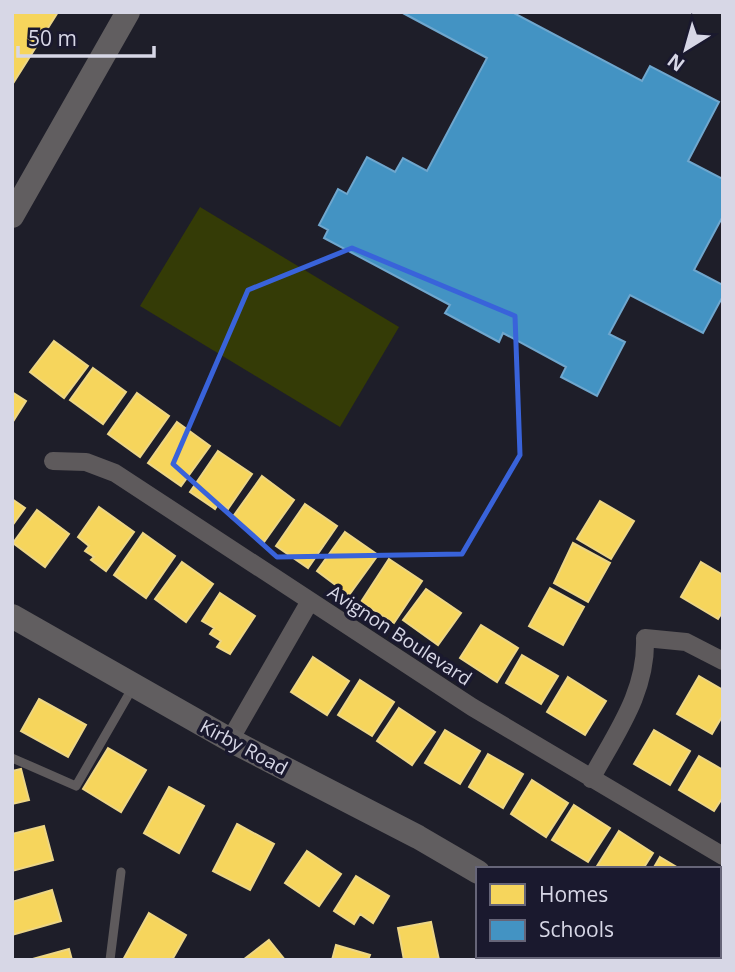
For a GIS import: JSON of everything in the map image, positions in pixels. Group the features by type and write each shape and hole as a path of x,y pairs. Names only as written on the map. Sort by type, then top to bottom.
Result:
{"main road":[{"path":"12,216 128,12"},
{"name":"Kirby Road","path":"12,617 230,740 418,837 476,871"}],"street":[{"name":"Avignon Boulevard","path":"53,461 86,463 115,473 479,712 723,856"},
{"path":"230,740 310,601"},
{"path":"591,779 636,699 646,660 645,638 686,642 723,661"}],"lane":[{"path":"12,758 76,786 134,686"},
{"path":"110,960 121,872"}],"highlighted area":[{"path":"352,248 515,316 520,455 462,554 277,557 173,464 248,290"}],"green space":[{"path":"200,207 399,327 340,427 140,306"}],"building: Homes":[{"path":"12,12 58,12 12,85"},
{"path":"54,341 88,366 64,398 30,372"},
{"path":"93,368 126,392 103,424 70,400"},
{"path":"12,392 26,401 12,423"},
{"path":"137,393 169,416 140,457 108,434"},
{"path":"177,422 210,446 181,486 148,463"},
{"path":"218,451 252,474 228,509 219,503 215,509 190,492"},
{"path":"262,476 294,500 264,542 232,518"},
{"path":"12,499 25,508 12,526"},
{"path":"600,501 634,521 611,559 577,539"},
{"path":"305,504 337,526 308,568 276,546"},
{"path":"99,507 134,532 106,571 91,560 94,557 85,551 89,546 78,537"},
{"path":"37,510 69,534 45,567 13,543"},
{"path":"345,532 378,555 349,595 317,571"},
{"path":"143,533 175,556 146,598 114,575"},
{"path":"573,543 610,563 588,602 554,583"},
{"path":"389,559 422,581 394,623 361,602"},
{"path":"182,562 213,584 186,622 155,599"},
{"path":"701,562 723,575 723,611 718,619 681,597"},
{"path":"550,588 584,607 563,645 529,626"},
{"path":"426,589 461,613 438,645 403,620"},
{"path":"220,593 255,616 230,654 217,647 221,641 210,634 214,628 202,621"},
{"path":"481,625 518,648 497,682 460,658"},
{"path":"522,655 558,676 541,704 506,683"},
{"path":"313,657 349,681 327,715 291,692"},
{"path":"699,676 723,690 723,715 712,734 677,714"},
{"path":"568,677 606,701 585,735 547,712"},
{"path":"360,680 394,702 372,736 338,715"},
{"path":"39,699 86,725 68,757 21,731"},
{"path":"399,708 435,732 412,765 377,741"},
{"path":"445,730 480,751 460,784 425,763"},
{"path":"654,730 690,751 670,785 634,764"},
{"path":"108,748 146,770 121,812 83,789"},
{"path":"488,754 523,774 503,808 469,787"},
{"path":"699,756 723,770 723,797 714,811 679,790"},
{"path":"21,769 29,800 12,804 12,771"},
{"path":"532,780 568,803 546,837 511,814"},
{"path":"169,787 204,806 179,853 144,833"},
{"path":"574,805 610,828 588,862 552,840"},
{"path":"237,824 274,844 250,890 213,871"},
{"path":"44,826 53,860 12,871 12,834"},
{"path":"619,831 653,853 644,867 597,866"},
{"path":"307,851 341,874 319,906 285,883"},
{"path":"660,857 677,867 654,867"},
{"path":"356,876 389,896 373,923 360,914 354,924 334,911"},
{"path":"52,890 61,921 12,935 12,902"},
{"path":"721,897 723,898 721,940"},
{"path":"149,913 186,935 172,960 123,960"},
{"path":"431,922 439,960 404,960 398,928"},
{"path":"269,940 285,960 243,960"},
{"path":"336,945 370,955 368,960 332,960"},
{"path":"69,949 72,960 29,960"}],"building: Schools":[{"path":"401,12 512,12 642,81 650,66 719,102 688,161 723,179 723,216 694,270 723,285 723,296 703,333 630,295 609,334 625,342 597,396 561,377 566,367 503,333 499,342 445,313 450,305 324,238 328,230 319,225 338,189 347,194 367,157 395,172 403,158 427,171 487,58"}]}
